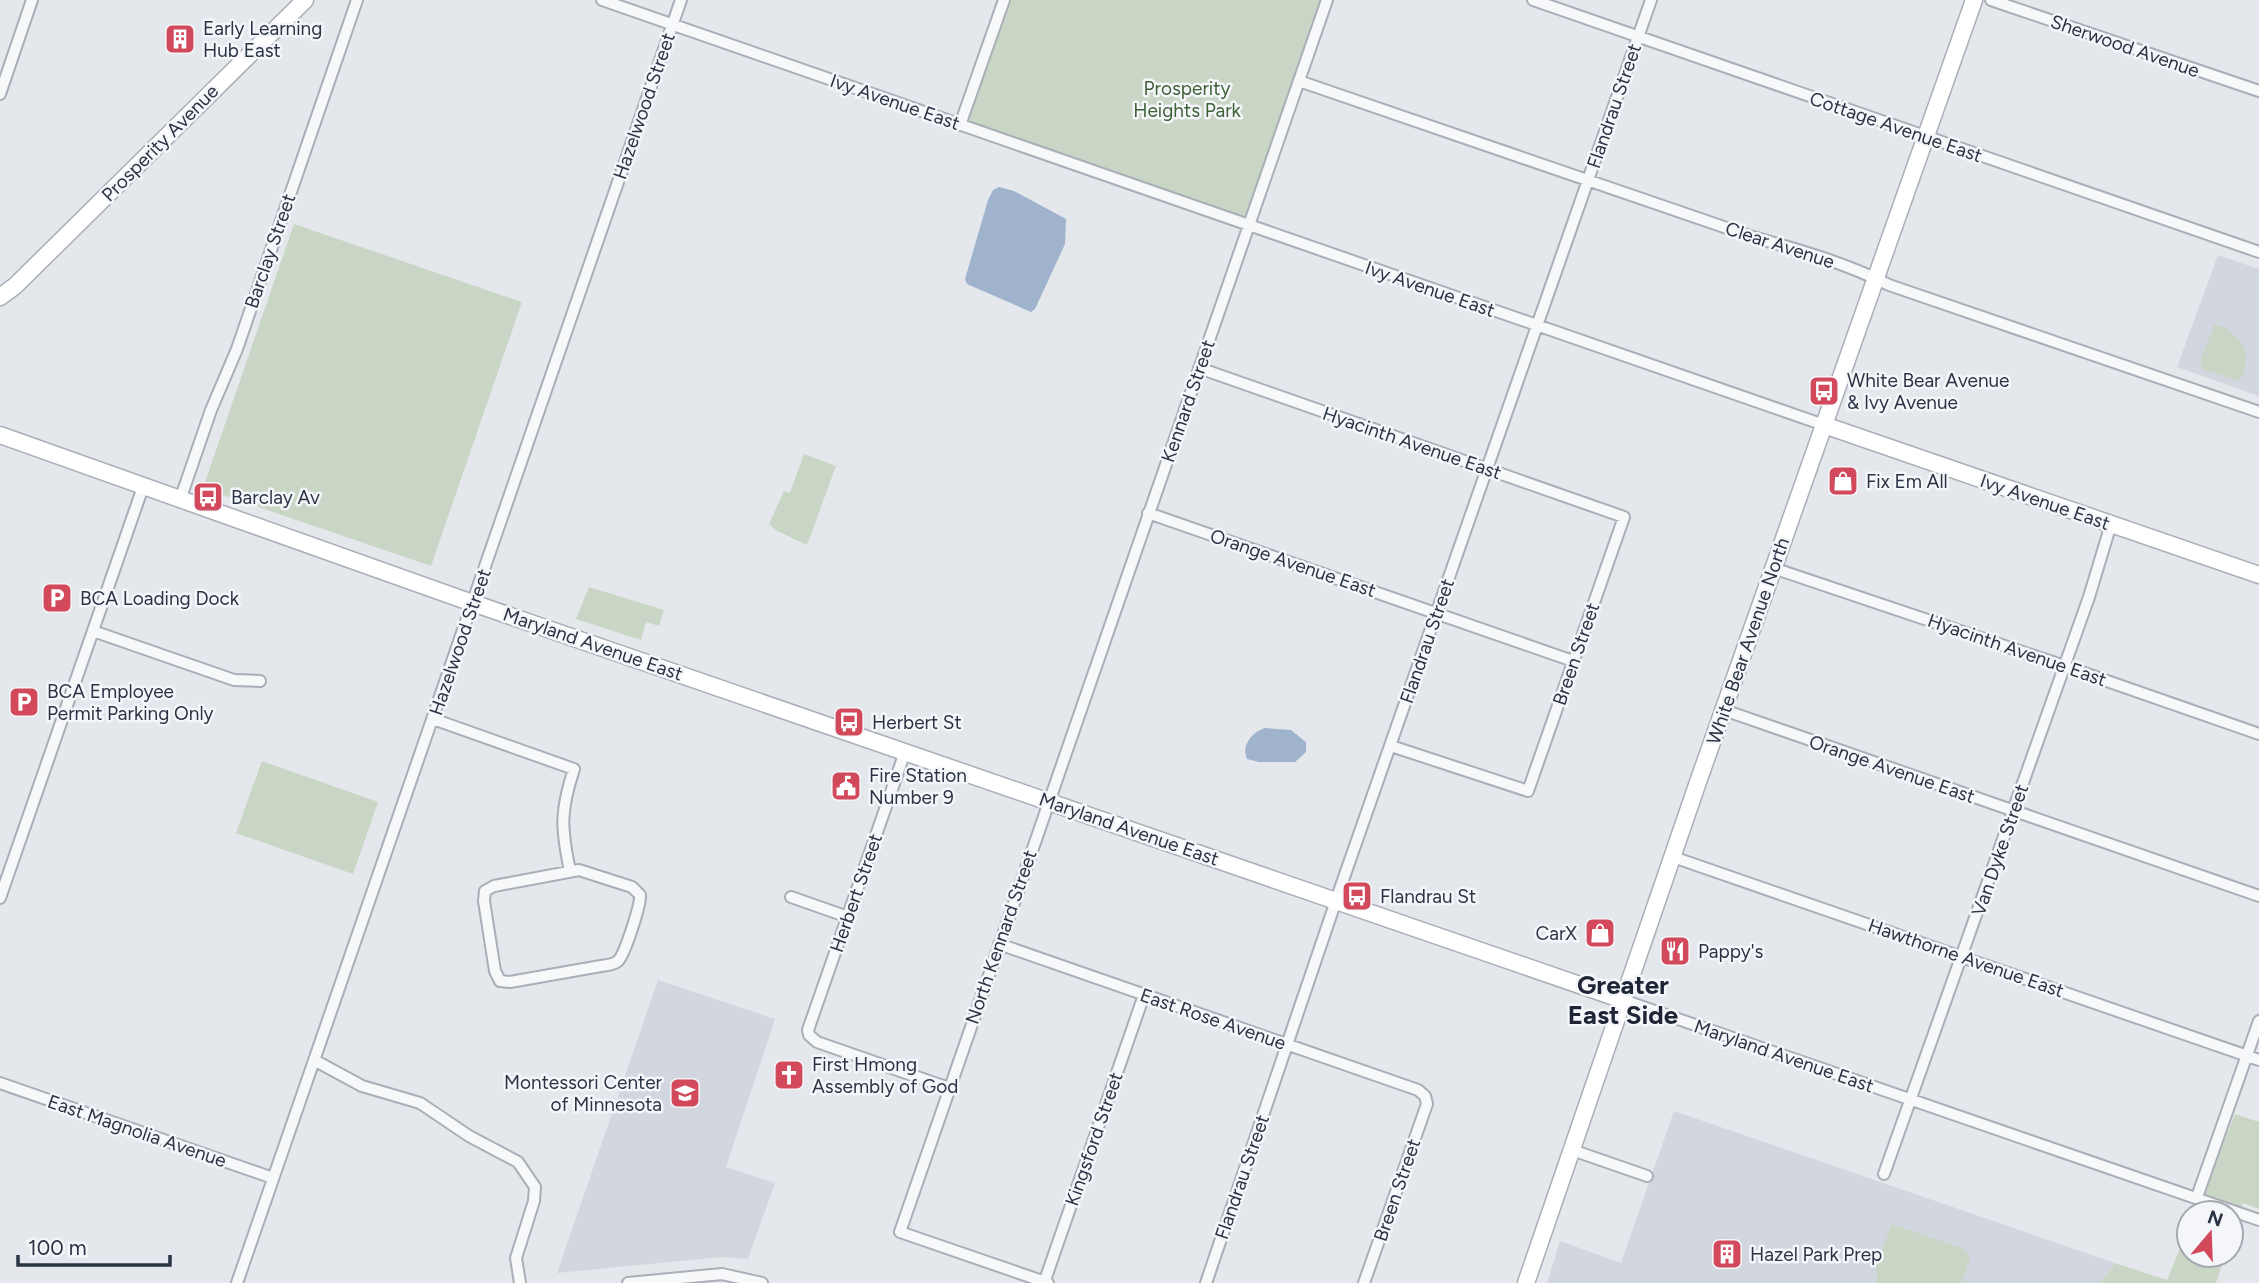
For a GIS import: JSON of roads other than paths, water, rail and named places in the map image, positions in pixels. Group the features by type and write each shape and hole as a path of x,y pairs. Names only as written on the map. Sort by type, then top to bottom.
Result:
{"main road":[{"name":"Prosperity Avenue","path":"0,298 305,0"},
{"name":"White Bear Avenue North","path":"1526,1283 1773,568 1974,0"},
{"name":"Ivy Avenue East","path":"1824,425 2259,575"},
{"name":"Maryland Avenue East","path":"0,435 473,603 1623,1000"}],"street":[{"path":"0,94 33,0"},
{"name":"Barclay Street","path":"180,500 211,410 237,349 357,0"},
{"name":"Ivy Avenue East","path":"602,0 1824,425"},
{"name":"Hazelwood Street","path":"237,1283 681,0"},
{"path":"960,125 1004,0"},
{"name":"Kennard Street","path":"1048,801 1327,0"},
{"name":"Cottage Avenue East","path":"1533,0 2259,252"},
{"name":"Flandrau Street","path":"1206,1283 1336,901 1651,0"},
{"name":"Sherwood Avenue","path":"1991,0 2259,91"},
{"name":"Clear Avenue","path":"1299,81 1753,237 1807,252 1890,286 2259,412"},
{"name":"Hyacinth Avenue East","path":"1199,368 1624,517"},
{"path":"0,898 143,487"},
{"name":"Orange Avenue East","path":"1149,513 1573,661"},
{"name":"Breen Street","path":"1391,746 1528,791 1624,517"},
{"name":"Van Dyke Street","path":"1884,1174 2064,666 2111,524"},
{"name":"Hyacinth Avenue East","path":"1773,568 2259,734"},
{"path":"93,632 234,680 260,681"},
{"name":"Orange Avenue East","path":"1724,710 2259,896"},
{"path":"433,719 574,769 564,800 562,817 570,871"},
{"name":"Herbert Street","path":"905,752 810,1023 809,1035 817,1042 949,1088"},
{"name":"North Kennard Street","path":"1045,1283 900,1232 1048,801"},
{"name":"Hawthorne Avenue East","path":"1673,857 2259,1060"},
{"path":"570,871 588,872 632,887 640,895 641,900 621,956 612,964 510,982 500,981 495,971 483,896 485,891 494,886 570,871"},
{"path":"790,898 848,917"},
{"name":"East Rose Avenue","path":"999,944 1418,1090 1425,1096"},
{"name":"Kingsford Street","path":"1045,1283 1144,995"},
{"name":"Maryland Avenue East","path":"1623,1000 2259,1220"},
{"path":"2197,1197 2259,1021"},
{"path":"314,1060 362,1086 420,1103 469,1136 518,1162 535,1187 534,1201 516,1258 520,1283"},
{"name":"East Magnolia Avenue","path":"0,1083 273,1178"},
{"name":"Breen Street","path":"1364,1283 1427,1104 1425,1096"},
{"path":"1572,1150 1647,1176"},
{"path":"628,1283 722,1274 762,1283"}],"water":[{"path":"999,187 1014,191 1066,219 1065,244 1035,309 1031,312 967,284 965,279 988,200 993,190"},
{"path":"1265,728 1291,730 1306,742 1306,752 1295,762 1259,762 1247,759 1245,749 1249,740"}],"place":[{"name":"Early Learning Hub East","path":"180,39"},
{"name":"White Bear Avenue & Ivy Avenue","path":"1824,391"},
{"name":"Fix Em All","path":"1843,481"},
{"name":"Barclay Av","path":"208,497"},
{"name":"BCA Loading Dock","path":"57,598"},
{"name":"BCA Employee Permit Parking Only","path":"24,702"},
{"name":"Herbert St","path":"849,722"},
{"name":"Fire Station Number 9","path":"846,786"},
{"name":"Flandrau St","path":"1357,896"},
{"name":"CarX","path":"1600,933"},
{"name":"Pappy's","path":"1675,951"},
{"name":"First Hmong Assembly of God","path":"789,1075"},
{"name":"Montessori Center of Minnesota","path":"685,1093"},
{"name":"Hazel Park Prep","path":"1727,1254"}],"district":[{"name":"Greater East Side","path":"1623,1000"}],"park label":[{"name":"Prosperity Heights Park","path":"1187,99"}]}
